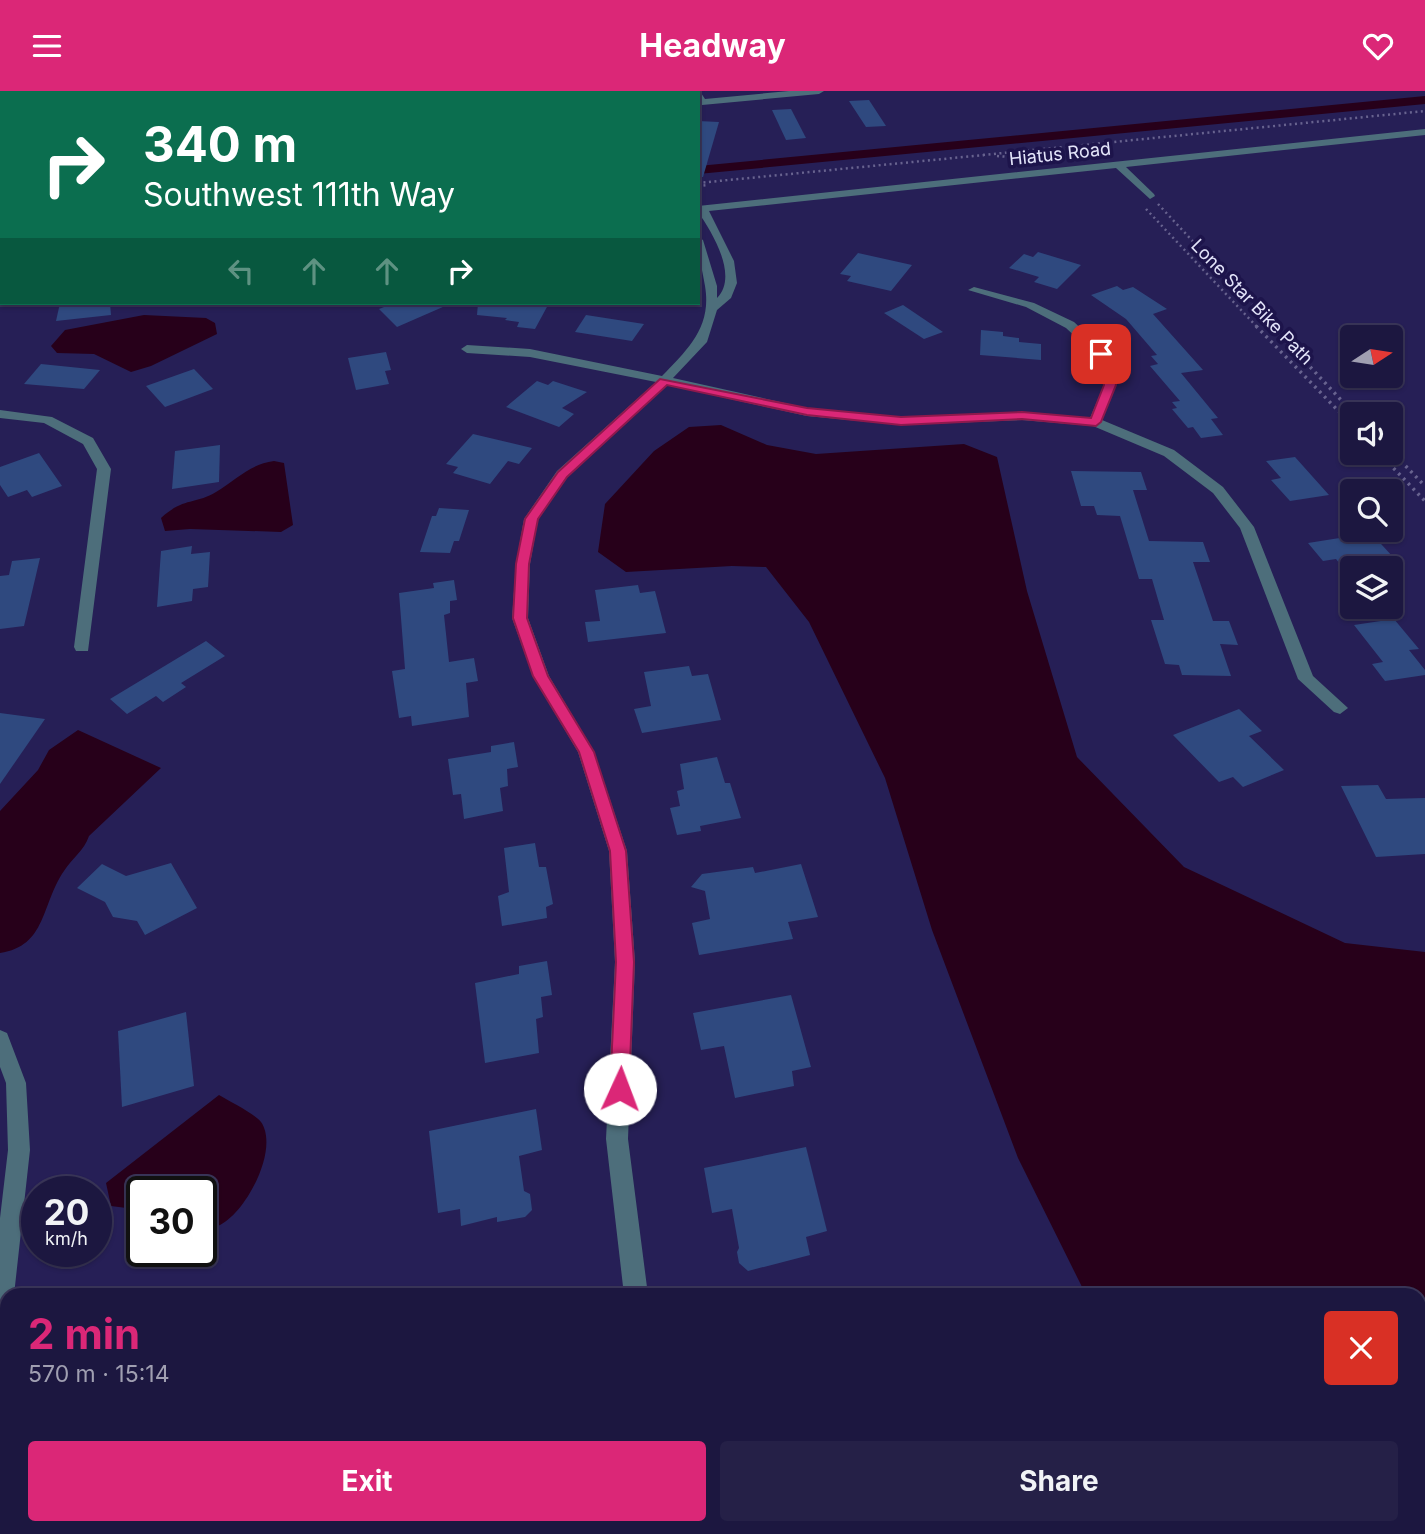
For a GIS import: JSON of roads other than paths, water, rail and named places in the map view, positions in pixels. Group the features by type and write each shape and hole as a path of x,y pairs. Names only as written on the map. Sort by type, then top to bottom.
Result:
{"street":[{"path":"700,95 819,91"},
{"name":"Hiatus Road","path":"700,209 1425,132"},
{"path":"1121,166 1150,196"},
{"path":"700,209 725,256 732,278 728,294 712,309"},
{"path":"635,1288 617,1139 625,962 618,851 586,752 541,676 520,618 523,564 531,519 562,474 664,381 701,342 712,309 711,286 701,265"},
{"path":"974,290 1030,305 1070,325 1101,354 1110,385 1096,422"},
{"path":"700,294 712,309"},
{"path":"467,349 530,353 606,367 807,412 901,421 1022,416 1096,422 1169,453 1218,490 1247,527 1306,679 1340,708"},
{"path":"0,414 47,420 88,441 104,469 82,647"},
{"path":"0,1039 16,1083 19,1150 3,1288"}],"waterway":[{"path":"700,170 1425,100"}]}
